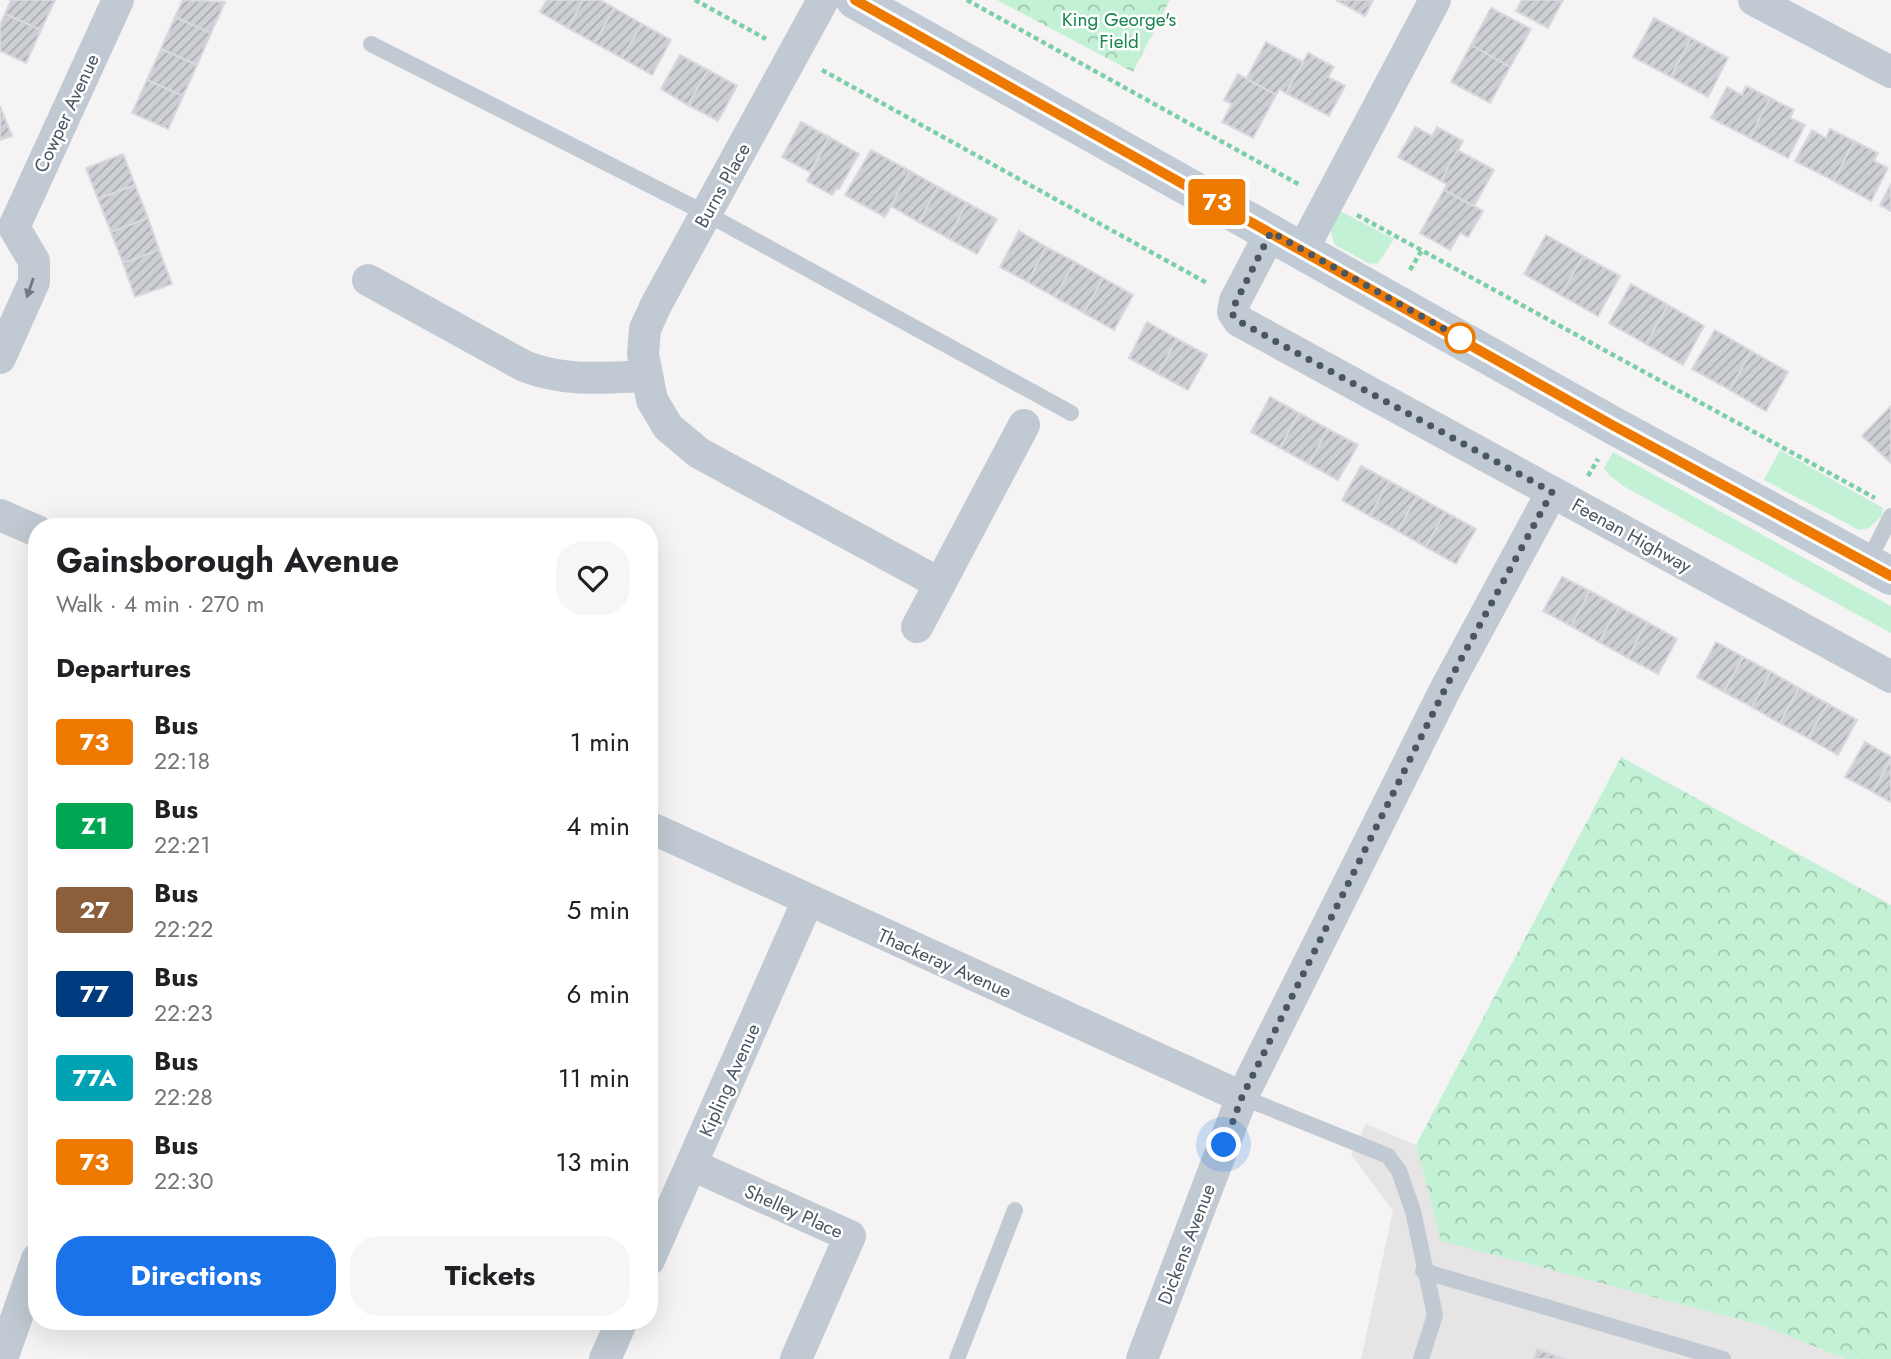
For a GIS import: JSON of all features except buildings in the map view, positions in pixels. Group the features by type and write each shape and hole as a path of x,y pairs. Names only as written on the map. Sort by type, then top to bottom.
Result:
{"street":[{"name":"Cowper Avenue","path":"0,358 34,282 34,261 7,227 118,0"},
{"name":"Burns Place","path":"823,0 645,329 643,354 647,376 652,400 668,427 699,453 939,583"},
{"path":"855,0 1287,240 1614,426 1879,570"},
{"path":"1287,240 1329,201 1435,0"},
{"path":"1754,0 1891,72"},
{"name":"Feenan Highway","path":"1287,240 1235,301 1233,312 1239,321 1891,677"},
{"path":"368,280 524,366 548,376 578,379 647,376"},
{"path":"916,627 1024,425"},
{"name":"Dickens Avenue","path":"1142,1359 1242,1097 1447,685 1552,492"},
{"path":"0,515 28,527"},
{"name":"Thackeray Avenue","path":"658,831 1242,1097"},
{"name":"Kipling Avenue","path":"658,1240 808,900"},
{"name":"Shelley Place","path":"691,1165 850,1236 796,1359"},
{"path":"2,1359 28,1285"},
{"path":"605,1359 618,1330"}],"lane":[{"path":"371,44 707,214 1071,413"},
{"path":"1879,570 1887,509"},
{"path":"1242,1097 1388,1156 1399,1171 1413,1211 1423,1271 1435,1315 1421,1359"},
{"path":"957,1359 1016,1210"},
{"path":"1423,1271 1723,1359"}],"path":[{"path":"695,0 777,46"},
{"path":"970,1 1887,509"},
{"path":"811,64 1215,286"}],"shaded area":[{"path":"1366,1124 1416,1145 1442,1241 1760,1325 1846,1359 1361,1359 1393,1211 1351,1154"}],"green space":[{"name":"King George's Field","path":"997,0 1170,0 1133,72"},
{"path":"1340,211 1394,239 1378,263 1370,264 1335,245 1330,230"},
{"path":"1780,450 1883,508 1882,516 1869,528 1859,530 1764,480"},
{"path":"1613,452 1891,606 1891,633 1625,487 1604,468"},
{"path":"1621,757 1891,905 1891,1359 1846,1359 1760,1325 1441,1241 1416,1145"}],"bus line":[{"name":"73","path":"855,0 1303,249 1614,426 1891,576"}],"route":[{"path":"1224,1145 1242,1097 1400,778 1447,685 1552,492 1242,323 1233,315 1232,310 1271,232 1471,344 1460,338"}]}
